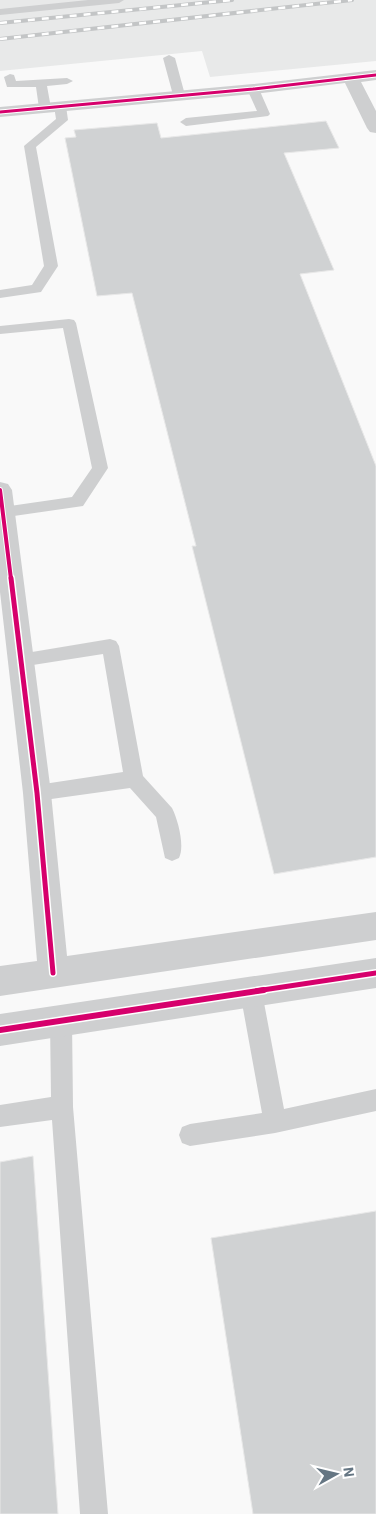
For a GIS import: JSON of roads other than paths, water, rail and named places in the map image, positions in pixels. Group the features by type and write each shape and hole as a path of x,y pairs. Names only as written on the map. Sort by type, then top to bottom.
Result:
{"street":[{"path":"0,112 253,89 376,75"},
{"path":"350,78 376,128"},
{"path":"1,502 37,793 53,973"},
{"path":"0,981 376,926"},
{"path":"0,1030 376,974"}],"lane":[{"path":"0,12 119,0"},
{"path":"169,58 179,96"},
{"path":"10,77 11,85 67,81"},
{"path":"0,294 36,288 51,266 30,146 62,120 52,107 41,83"},
{"path":"186,122 264,114 253,89"},
{"path":"0,330 69,323 100,468 77,502 1,502"},
{"path":"20,660 110,646 134,779 165,814 172,852"},
{"path":"37,793 134,779"},
{"path":"251,992 275,1122"},
{"path":"61,1021 62,1107 94,1514"},
{"path":"190,1135 275,1122 376,1100"},
{"path":"0,1116 62,1107"}],"railway":[{"path":"0,23 232,0"},
{"path":"0,39 352,0"}]}
